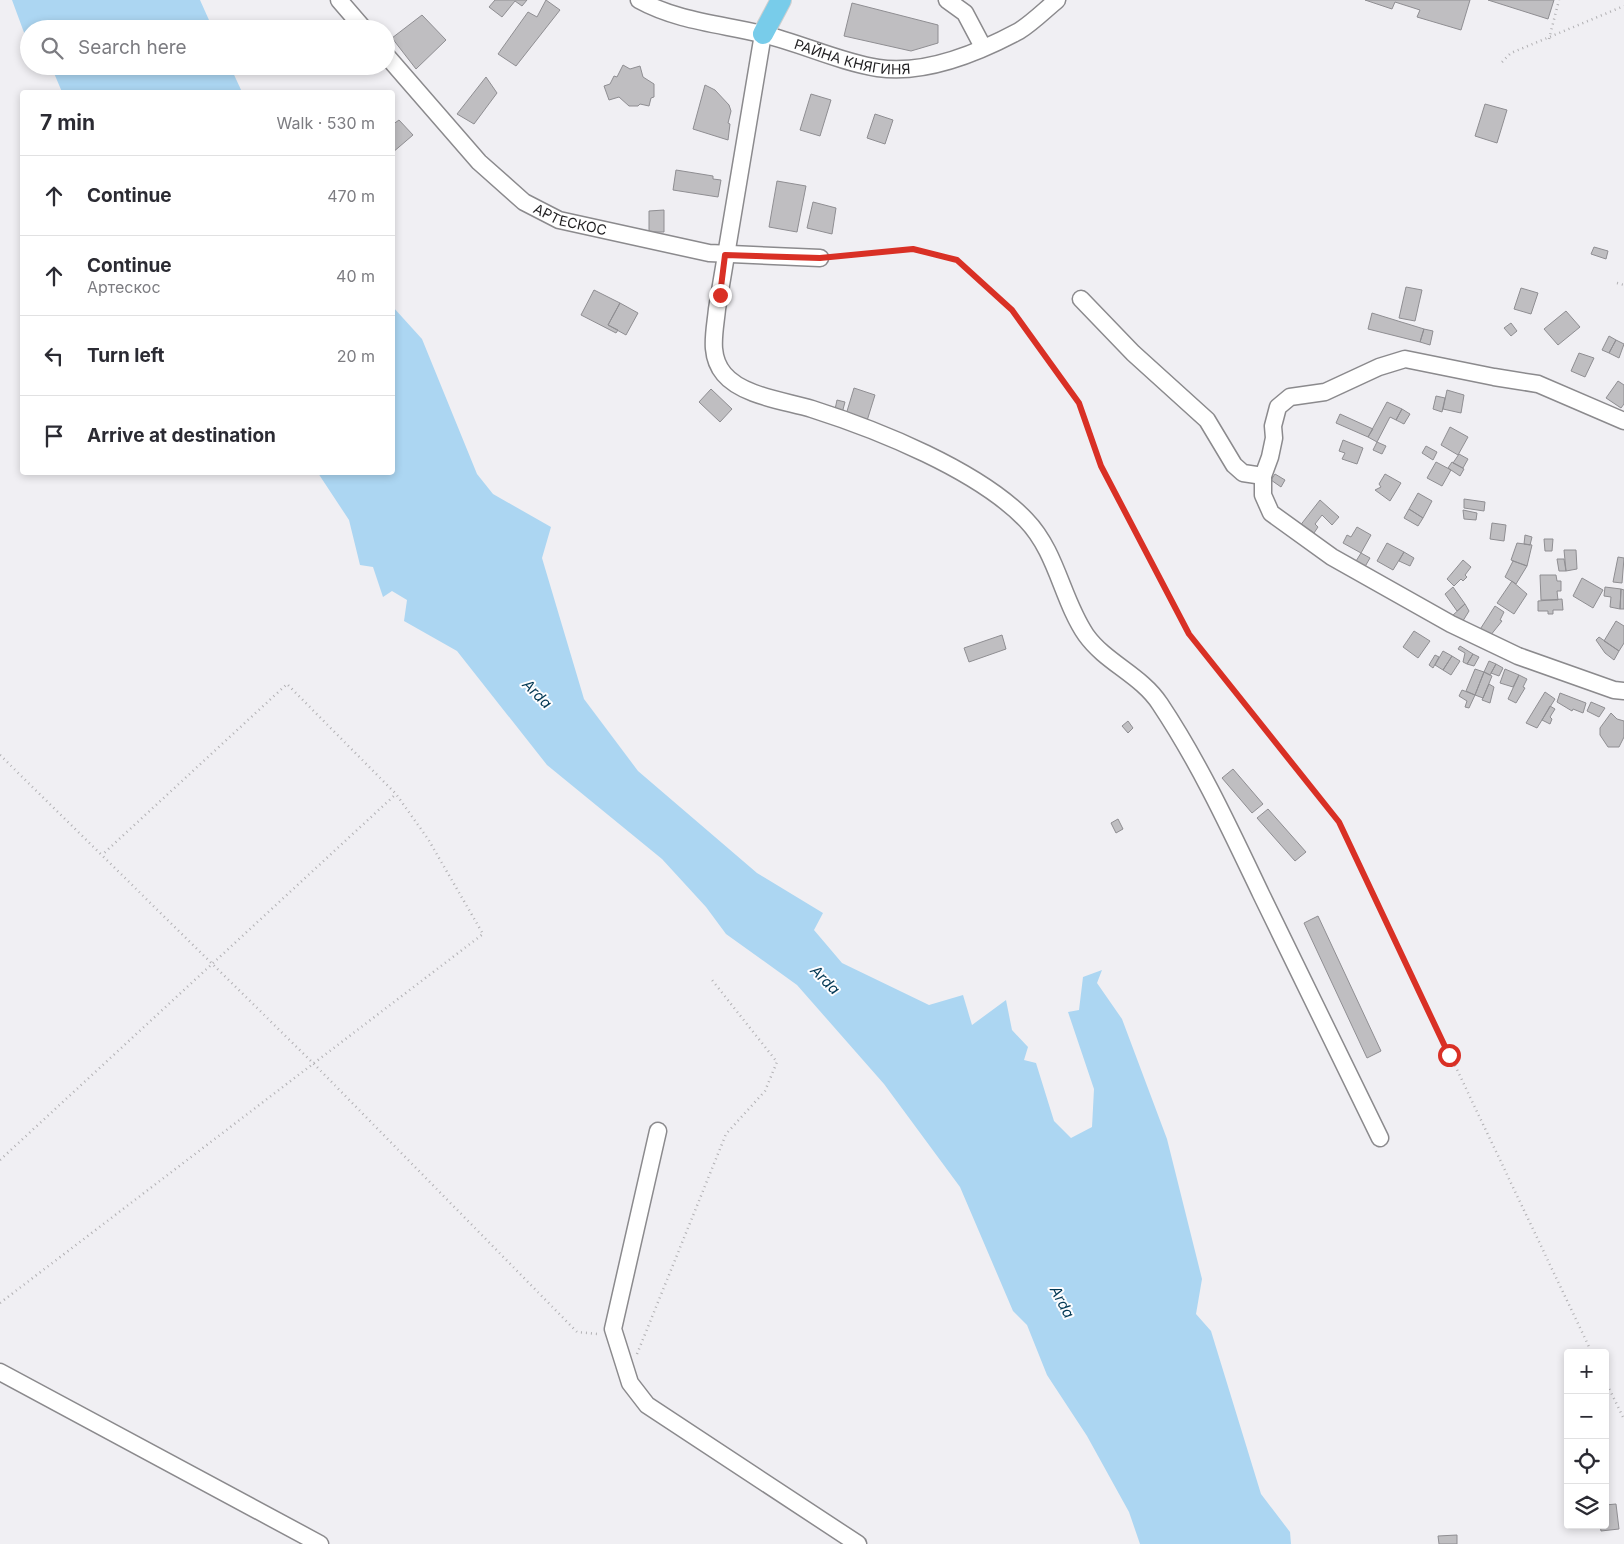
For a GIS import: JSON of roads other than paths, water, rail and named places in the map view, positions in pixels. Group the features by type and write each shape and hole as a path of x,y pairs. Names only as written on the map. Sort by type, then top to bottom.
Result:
{"main road":[{"path":"763,34 768,0"},
{"path":"763,34 781,0"}],"street":[{"path":"339,0 356,20"},
{"name":"РАЙНА КНЯГИНЯ","path":"638,0 653,8 683,18 763,34 878,68 894,69 930,66 983,47 1020,30 1057,0"},
{"path":"947,0 965,13 983,47"},
{"path":"763,34 725,255 713,343 717,362 726,377 759,394 813,409 909,445 978,484 1026,520 1035,531 1055,567 1085,633 1093,644 1150,690 1203,775 1380,1138"},
{"name":"АРТЕСКОС","path":"395,65 479,162 524,202 559,220 725,255 820,258"},
{"path":"1081,299 1133,354 1207,420 1234,465 1243,473 1263,476"},
{"path":"1624,421 1538,384 1405,359 1378,367 1325,392 1290,398 1278,407 1273,426 1274,438 1270,457 1263,476 1263,495 1271,513 1332,557 1451,624 1518,656 1614,690 1624,691"},
{"path":"658,1131 613,1329 630,1383 647,1405 858,1544"},
{"path":"0,1372 320,1544"}],"water":[{"path":"12,0 200,0 209,20 20,20 20,22"},
{"path":"55,75 234,75 241,90 61,90"},
{"name":"Arda","path":"395,309 422,339 477,474 493,494 551,527 542,558 584,699 638,771 757,873 823,913 814,930 842,963 929,1005 963,995 972,1025 1006,1000 1012,1030 1028,1047 1024,1060 1036,1063 1054,1121 1071,1138 1092,1127 1094,1089 1068,1012 1079,1010 1083,977 1102,970 1097,983 1122,1019 1167,1139 1202,1279 1196,1314 1211,1331 1261,1494 1290,1532 1291,1544 1140,1544 1129,1512 1087,1436 1047,1375 1027,1325 1013,1311 960,1187 884,1084 797,985 726,934 706,907 662,859 547,765 457,651 404,621 407,600 392,591 383,597 373,567 360,565 349,520 319,475 395,475"}]}
